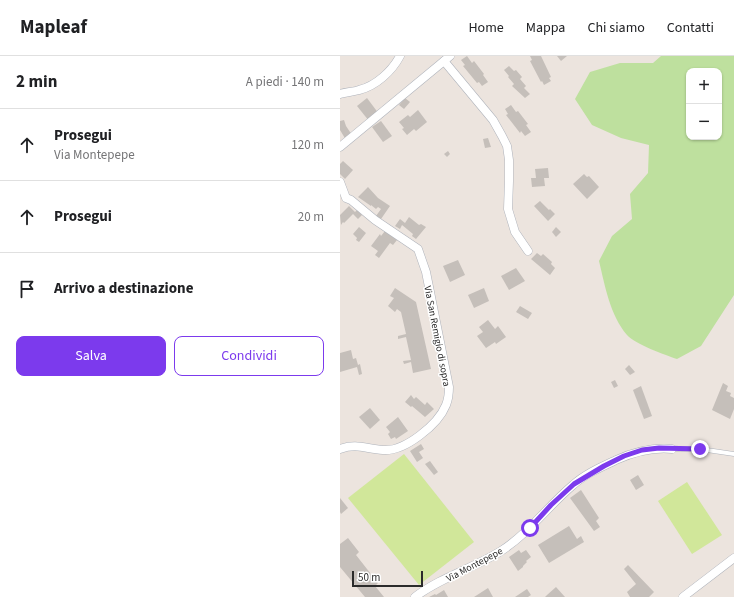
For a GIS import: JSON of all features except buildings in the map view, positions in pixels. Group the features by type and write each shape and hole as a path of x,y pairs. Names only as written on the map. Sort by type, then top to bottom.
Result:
{"street":[{"path":"340,94 370,86 392,69 400,56"},
{"path":"340,147 447,59 492,120 507,146 509,160 508,209 515,232 528,251"},
{"name":"Via San Remigio di sopra","path":"340,182 346,198 352,200 375,220 418,249 426,272 449,387 446,406 441,414 424,432 411,442 393,449 383,450 361,446 349,446 340,449"},
{"name":"Via Montepepe","path":"415,597 437,583 502,550 530,528 551,505 584,477 624,456 642,450 659,448 672,449"},
{"path":"682,597 734,558"}],"lane":[{"path":"672,449 700,449 734,454"}],"green space":[{"path":"661,56 734,56 734,295 701,346 677,359 643,345 627,335 616,319 612,309 599,261 612,236 632,219 630,194 648,173 649,145 621,138 592,125 575,99 590,72 620,63 653,63"},
{"path":"404,454 474,542 419,585 348,498"},
{"path":"687,482 722,535 692,554 658,501"}],"route":[{"path":"530,528 551,505 574,484 584,477 624,456 642,450 659,448 700,449"}]}
